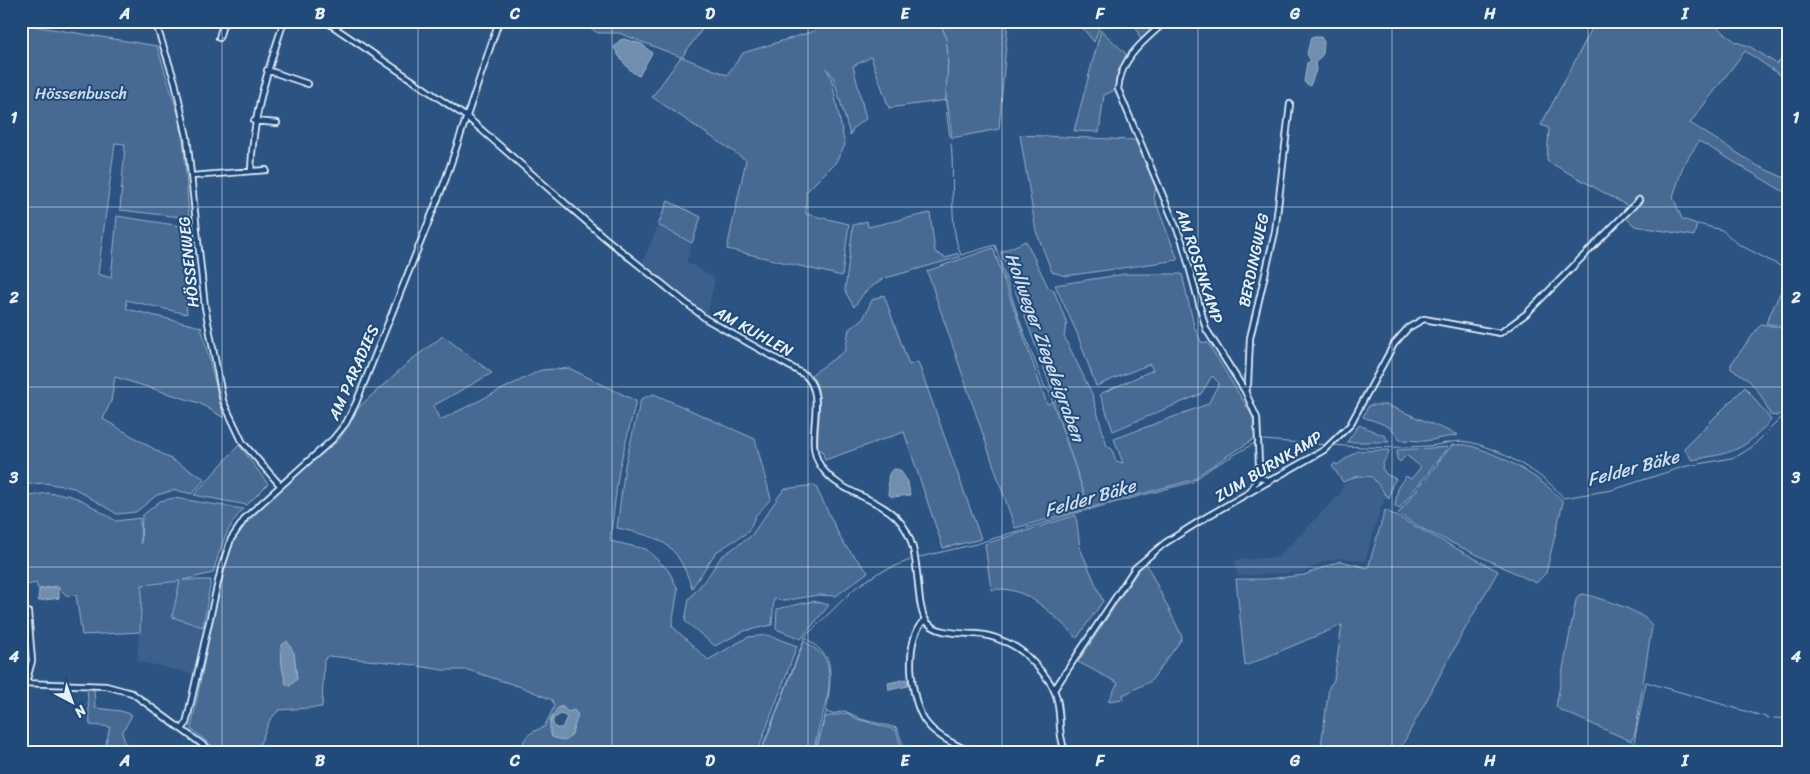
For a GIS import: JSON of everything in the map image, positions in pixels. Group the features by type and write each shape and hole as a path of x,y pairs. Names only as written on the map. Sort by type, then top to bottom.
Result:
{"street":[{"name":"HÖSSENWEG","path":"155,21 175,82 187,137 205,307 223,401 243,444 280,485"},
{"path":"219,38 224,21"},
{"path":"251,171 254,121 267,70 284,21"},
{"name":"AM KUHLEN","path":"325,21 466,117 514,156 604,237 699,314 806,374 815,393 813,441 815,456 825,472 837,484 878,505 897,518 914,555 925,620"},
{"name":"AM PARADIES","path":"182,729 186,724 219,578 231,539 246,516 333,439 346,423 356,403 445,181 499,21"},
{"name":"AM ROSENKAMP","path":"1166,21 1132,52 1123,67 1118,89 1182,242 1206,329 1245,391 1257,418 1259,445 1258,473 1250,492"},
{"path":"267,70 308,84"},
{"name":"BERDINGWEG","path":"1245,391 1248,384 1250,338 1275,232 1290,104"},
{"path":"254,121 277,123"},
{"path":"192,176 266,170"},
{"name":"ZUM BURNKAMP","path":"1054,690 1135,568 1165,543 1324,450 1345,430 1361,406 1394,344 1408,328 1424,319 1500,333 1526,314 1639,200"},
{"path":"1258,473 1261,478 1270,480"},
{"path":"28,612 32,661 23,683 106,686 132,693 214,753"},
{"path":"973,753 932,729 925,721 920,710 914,686 911,652 913,636 918,625 925,620 934,628 987,636 1017,648 1027,655 1054,690 1059,728 1066,753"}],"shaded area":[{"path":"1311,37 1321,37 1324,42 1323,54 1315,63 1316,70 1310,86 1304,82 1307,63 1311,61 1307,54"},
{"path":"624,39 642,44 652,53 639,76 632,72 625,64 614,47 620,40"},
{"path":"658,225 692,243 687,262 715,279 707,315 642,264"},
{"path":"895,469 900,470 908,482 910,495 892,497 888,494 888,476"},
{"path":"1358,477 1372,479 1386,498 1381,507 1365,561 1341,558 1322,562 1304,572 1237,576 1234,560 1278,557 1340,494 1343,484"},
{"path":"180,581 172,617 203,627 193,674 137,661 142,585"},
{"path":"55,587 59,589 59,598 38,601 39,590"},
{"path":"287,641 294,653 297,679 290,686 286,684 282,667 281,646"},
{"path":"907,679 908,686 889,690 888,683"},
{"path":"559,707 563,707 568,712 574,710 578,715 571,736 565,741 552,737 550,729 552,718","holes":["561,714 567,717 562,728 556,728 553,724 553,719"]}],"green space":[{"path":"580,21 708,21 682,57 727,75 743,53 814,31 817,21 1008,21 999,129 952,138 947,100 889,108 871,57 853,66 866,119 854,127 850,135 833,76 826,68 831,77 845,145 835,163 806,192 806,214 849,224 842,276 727,249 746,160 652,97 681,57 619,33 598,33"},
{"path":"1077,21 1092,21 1099,29 1094,42"},
{"path":"1134,21 1162,21 1163,22 1141,41"},
{"path":"1596,21 1712,21 1713,24 1736,42 1749,46 1777,64 1789,50 1789,81 1745,51 1690,123 1758,166 1789,180 1789,195 1699,141 1683,166 1673,197 1682,219 1697,224 1694,236 1635,226 1621,214 1628,206 1547,161 1549,128 1541,125"},
{"name":"Hössenbusch","path":"21,24 157,46 179,117 184,146 189,218 120,210 125,144 115,143 98,274 111,278 117,216 181,226 187,314 126,300 127,309 201,327 224,418 199,403 115,377 111,401 103,419 205,479 192,494 175,490 157,495 136,512 117,514 74,488 44,483 21,485"},
{"path":"1101,30 1126,54 1115,90 1104,95 1099,132 1074,131"},
{"path":"1020,135 1135,140 1156,187 1154,198 1178,260 1065,276 1052,272 1036,231"},
{"path":"668,201 701,217 692,243 658,225"},
{"path":"930,213 935,252 946,258 957,253 960,257 882,279 864,293 854,307 845,291 853,225 867,221 868,227"},
{"path":"1026,241 1048,287 1054,291 1067,323 1064,336 1092,394 1107,446 1112,449 1116,461 1123,463 1114,439 1208,404 1219,383 1212,376 1201,394 1113,431 1100,394 1153,370 1150,364 1096,386 1077,333 1055,285 1125,274 1182,274 1194,326 1201,342 1208,343 1253,417 1255,438 1192,480 1015,528 927,271 993,248 1047,404 1056,401 1001,252"},
{"path":"1789,274 1789,328 1766,323"},
{"path":"884,295 909,365 918,362 981,539 943,548 904,432 825,460 822,450 818,450 819,401 816,382 811,375 845,351 849,329 863,319 872,300"},
{"path":"1761,324 1789,329 1789,408 1777,416 1770,415 1760,394 1750,382 1731,369 1731,364"},
{"path":"443,336 492,373 433,406 440,420 541,370 569,368 636,401 619,469 610,541 646,549 668,570 678,589 672,626 708,660 748,637 768,635 797,646 757,753 521,753 525,739 534,731 544,727 554,707 552,700 524,688 468,670 442,670 407,664 328,656 324,660 322,707 279,710 270,720 256,753 221,753 191,729 220,583 234,540 240,530 283,486 339,440 360,406 411,360","holes":["294,653 297,679 286,683","559,707 563,707 568,712 565,741 549,722"]},
{"path":"1745,387 1771,420 1753,438 1736,449 1692,460 1684,448"},
{"path":"654,394 755,439 771,499 756,515 748,532 716,552 692,588 680,560 665,544 645,535 617,528 625,465 641,399"},
{"path":"1369,405 1387,405 1458,435 1425,441 1399,440 1390,428 1363,417"},
{"path":"1359,425 1385,436 1389,442 1347,442"},
{"path":"239,445 268,484 247,505 194,495"},
{"path":"1452,445 1471,446 1508,461 1534,476 1563,502 1546,573 1536,583 1425,530 1398,514"},
{"path":"1448,447 1399,509 1395,506 1398,487 1406,476 1411,479 1421,467 1406,455 1400,462 1397,459 1397,450"},
{"path":"1389,450 1382,468 1386,474 1396,479 1392,485 1389,499 1372,477 1358,476 1343,482 1332,466 1335,463 1337,465 1357,451"},
{"path":"815,485 843,543 868,572 836,596 818,595 783,601 774,598 772,625 744,631 715,646 685,621 689,599 721,557 751,536 784,489"},
{"path":"46,493 68,495 82,500 116,521 140,518 141,544 142,516 160,501 174,498 243,509 228,531 213,573 183,580 211,580 203,627 172,617 180,581 142,585 140,632 82,635 76,595 67,596 57,586 38,589 36,583 21,586 21,498"},
{"path":"1385,510 1498,571 1398,753 1320,753 1329,687 1334,680 1342,625 1245,666 1236,579 1267,579 1304,575 1340,561 1368,568"},
{"path":"1076,515 1080,548 1103,601 1077,638 1049,612 1028,597 1004,589 991,590 985,544"},
{"path":"1146,563 1182,636 1181,640 1151,681 1123,695 1124,699 1108,701 1118,683 1078,662 1138,571"},
{"path":"1584,594 1631,610 1647,620 1652,626 1635,734 1631,741 1560,710 1556,706 1576,600 1579,595"},
{"path":"813,601 829,605 801,639 776,629 777,609"},
{"path":"804,641 823,656 827,663 829,674 827,697 814,753 761,753"},
{"path":"87,688 94,689 95,708 121,711 132,715 122,733 126,745 104,751 110,727 90,725"},
{"path":"847,713 857,719 896,730 903,753 826,753 819,749 818,744 825,717"}],"waterway":[{"name":"Hollweger Ziegeleigraben","path":"939,21 946,39 948,59 946,103 950,137"},
{"name":"Hollweger Ziegeleigraben","path":"951,144 953,216 957,243 961,255 995,245 1019,319 1045,388 1049,391 1090,510"},
{"path":"565,208 627,261"},
{"path":"1698,224 1722,230 1738,244 1786,269"},
{"name":"Felder Bäke","path":"1333,445 1403,447 1431,446 1458,441 1468,442 1492,449 1520,463 1556,489 1563,498 1612,490 1683,467 1736,457 1752,447 1789,410"},
{"name":"Felder Bäke","path":"1263,440 1326,445"},
{"name":"Felder Bäke","path":"920,557 976,544 1072,514 1192,482 1211,468 1255,443"},
{"name":"Felder Bäke","path":"760,753 805,637 855,588 878,573 910,560"},
{"path":"806,638 822,651 830,668 826,712 832,714 845,711 861,719 897,728 903,745"},
{"path":"1632,753 1646,682 1769,718"},
{"path":"824,753 815,748 826,713"},
{"path":"1774,718 1789,719"}]}
